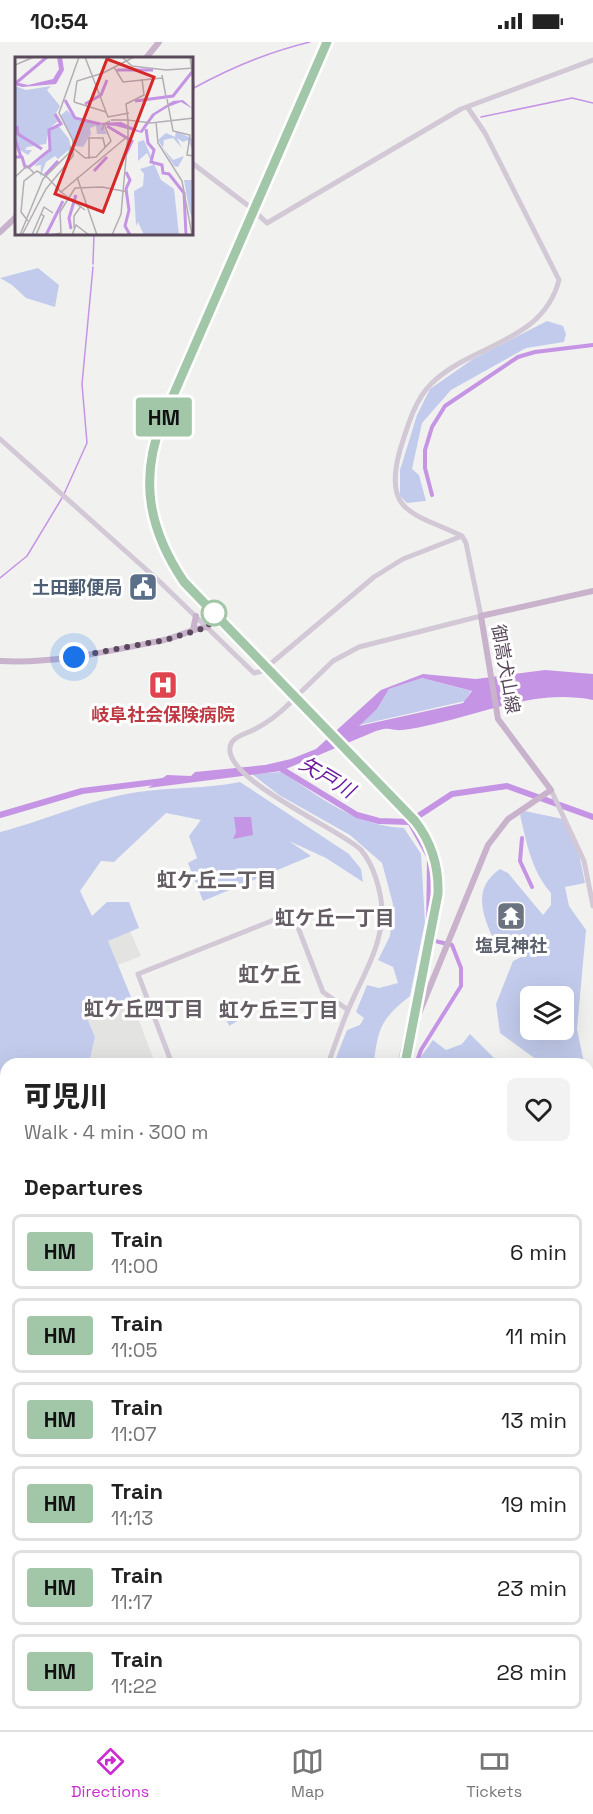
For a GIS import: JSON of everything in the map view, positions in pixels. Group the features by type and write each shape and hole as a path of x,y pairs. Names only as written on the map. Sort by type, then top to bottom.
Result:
{"main road":[{"path":"147,57 159,42"},
{"path":"0,232 15,218"},
{"name":"御嵩犬山線","path":"551,790 501,726 496,710 481,616 593,591"},
{"path":"193,630 196,616"},
{"path":"0,661 28,663 74,657 173,638 208,627"},
{"path":"402,1058 412,1017 420,1011 488,845 508,819 551,790"}],"street":[{"path":"194,165 250,207 267,223 461,109 593,60"},
{"path":"302,691 333,661 359,647 481,616 466,543 462,536 412,513 398,499 395,483 399,455 409,422 432,382 452,368 528,327 550,300 559,279 485,134 468,108"},
{"path":"0,439 208,627 248,670 258,673 374,577 403,559 462,536"},
{"path":"291,702 262,726 231,742 230,752 235,764 242,774 259,787 350,841 368,861 375,876 382,907 379,936 330,1058"},
{"path":"551,790 584,861 593,906"},
{"path":"170,1058 138,974 290,914 294,917 323,992 348,1010"}],"shaded area":[{"path":"38,268 59,285 55,307 26,298 0,278"},
{"path":"547,321 563,326 566,334 564,342 526,348 451,390 422,423 412,469 419,475 426,501 407,503 400,496 400,470 417,415 430,389 473,359"},
{"path":"545,670 593,674 593,700 552,697 513,703 418,727 376,731 281,771 148,788 167,775 191,776 195,772 265,765 291,759 316,749 381,690 423,674 476,679","holes":["422,678 472,691 463,703 359,726 377,709 389,689"]},
{"path":"422,678 471,691 465,701 359,725 377,709 389,689"},
{"path":"282,772 339,809 354,816 370,822 404,828 421,854 425,922 410,996 393,1011 383,1025 377,1041 375,1058 336,1058 347,1030 360,1025 364,1018 356,1012 367,985 379,988 398,983 393,967 378,960 390,936 393,904 382,863 350,835 279,795 252,774"},
{"path":"240,782 349,854 361,869 363,882 326,858 289,841 311,856 203,901 188,863 197,858 189,836 201,820 166,813 114,862 101,861 80,891 92,916 107,902 129,902 139,928 108,941 131,997 94,1011 90,1004 87,1018 95,1037 90,1058 0,1058 0,832 120,795 151,790"},
{"path":"525,811 563,819 579,854 585,883 565,887 569,906 586,930 577,1029 583,1058 534,1058 500,1033 496,1004 513,961 525,955 524,943 495,943 484,913 483,894 485,885 500,869 508,873 543,915 551,905 551,893 534,866 520,815"},
{"path":"234,817 251,817 253,835 233,839 236,832"},
{"path":"130,931 141,956 118,965 153,1058 90,1058 95,1037 87,1018 90,1003 114,955 108,941"},
{"path":"234,1006 241,1019 229,1026 222,1010"},
{"path":"470,1034 494,1058 420,1058 433,1040 446,1050 462,1044"}],"waterway":[{"path":"194,88 250,61 310,42"},
{"path":"481,117 572,98 593,103"},
{"path":"93,264 94,236"},
{"path":"64,494 87,443 82,384 93,267"},
{"path":"432,495 425,468 425,450 432,427 445,406 518,357 535,352 593,345"},
{"path":"0,578 27,556 62,498"},
{"name":"矢戸川","path":"280,768 357,815 379,821 409,822 452,794 507,786 593,817"},
{"path":"0,815 82,791 163,781"},
{"path":"409,822 429,858 428,935 435,941 452,945 461,968 461,986 418,1058"},
{"path":"522,838 520,861 532,887"}],"tunnel":[{"path":"291,702 302,691"}],"railway":[{"path":"327,42 162,421 155,442 150,484 152,504 164,544 185,582 415,821 430,846 436,864 438,894 406,1058"}],"train":[{"name":"HM","path":"327,42 162,421 150,459 150,497 158,533 166,553 184,582 415,821 431,847 439,883 438,894 406,1058"}],"place":[{"name":"土田郵便局","path":"143,587"},
{"name":"岐阜社会保険病院","path":"163,685"},
{"name":"塩見神社","path":"511,916"}],"district":[{"name":"虹ケ丘二丁目","path":"217,880"},
{"name":"虹ケ丘一丁目","path":"335,918"},
{"name":"虹ケ丘","path":"270,974"},
{"name":"虹ケ丘四丁目","path":"144,1009"},
{"name":"虹ケ丘三丁目","path":"279,1010"}],"route":[{"path":"74,657 181,636 193,630 208,627 214,613"}]}
